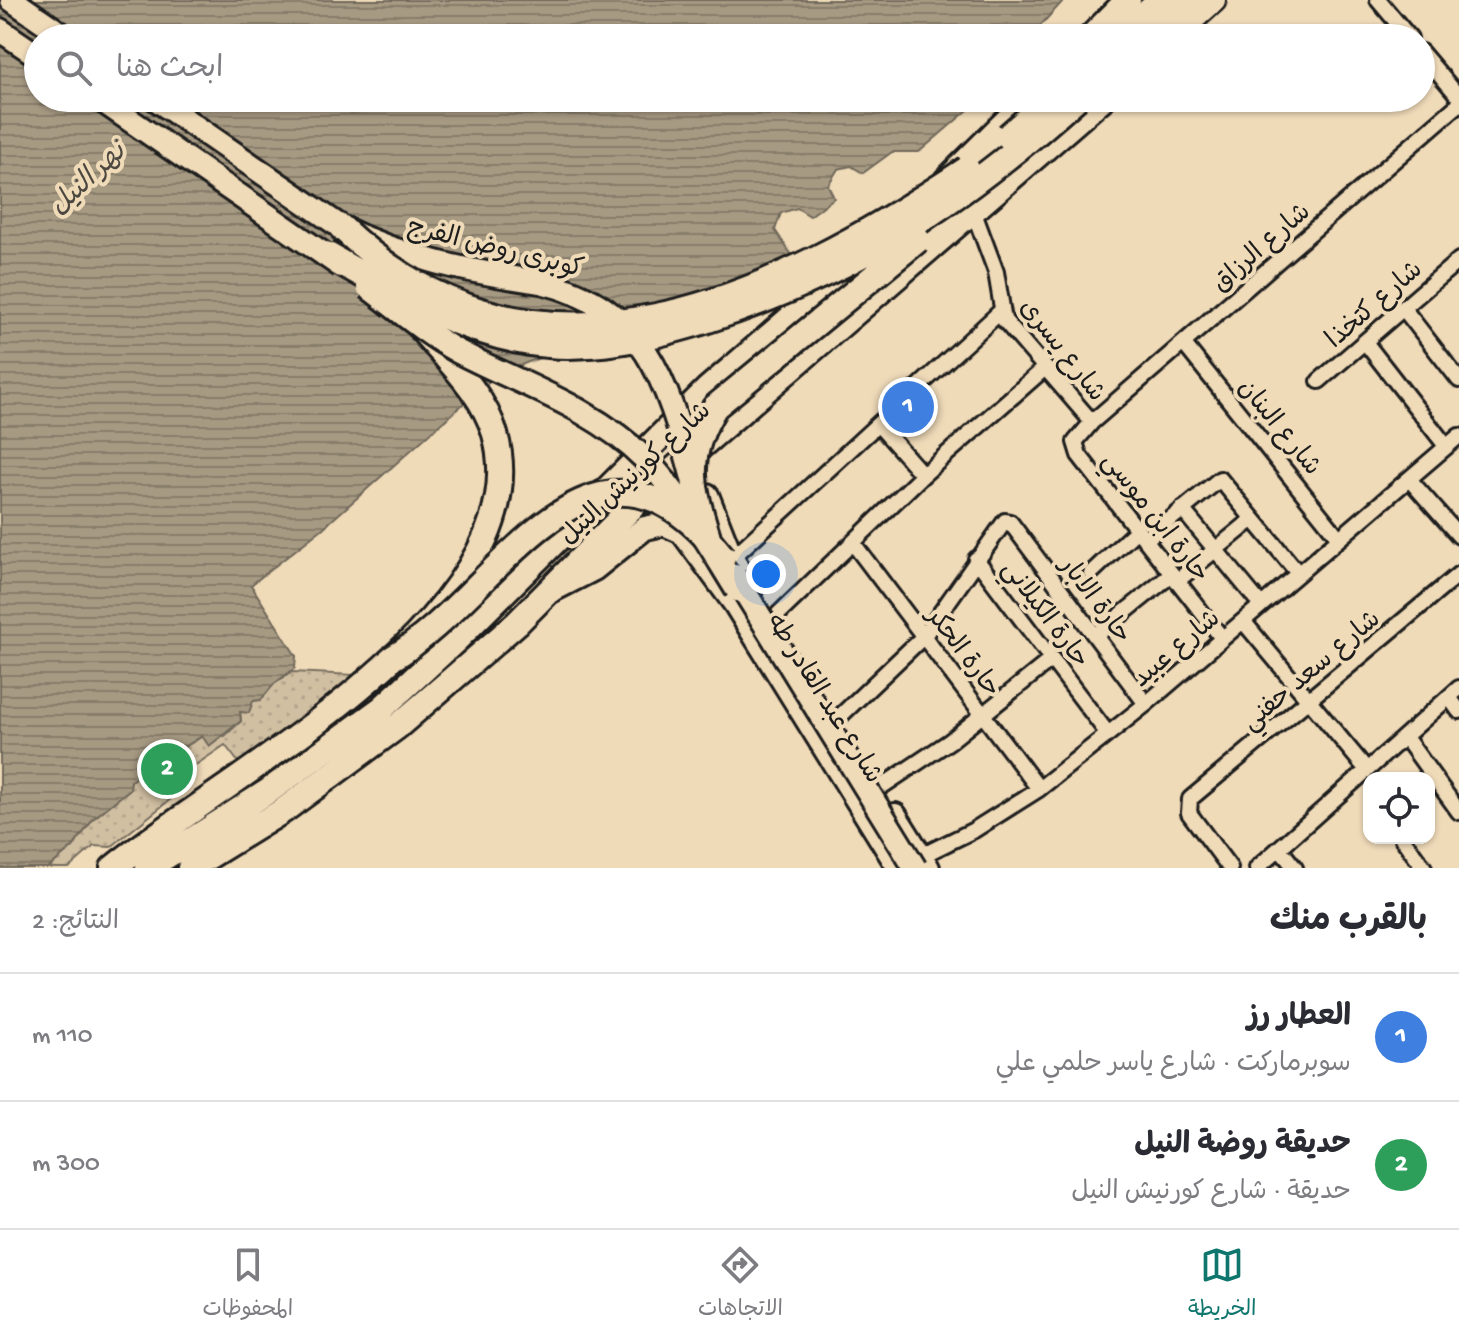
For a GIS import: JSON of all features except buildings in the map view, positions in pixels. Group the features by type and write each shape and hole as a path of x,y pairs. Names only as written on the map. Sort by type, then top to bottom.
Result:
{"highway":[{"path":"1104,24 1128,0"},
{"path":"1134,24 1161,0"},
{"path":"1159,24 1186,0"},
{"path":"1186,24 1213,0"},
{"name":"شارع كورنيش النيل","path":"148,868 270,790 381,709 456,640 708,389 916,211 1016,112"},
{"path":"341,227 367,252 401,274 478,311 545,325 600,326 728,294 842,248 979,161 1035,112"},
{"path":"721,551 699,506 692,462 697,442 715,407 1010,159 1042,112"},
{"path":"326,254 426,310 494,335 551,345 632,340 771,299 881,247 945,205 1060,112"},
{"name":"شارع كورنيش النيل","path":"190,868 342,770 476,660 641,498 1087,112"},
{"path":"113,868 304,733 391,659 444,601 488,535 500,484 500,459 485,410 471,388 415,323"},
{"path":"391,659 429,635 551,516 593,497 638,496 661,503 699,529 721,551"}],"main road":[{"path":"12,0 47,24"},
{"path":"0,30 24,46"},
{"name":"كوبرى روض الفرج","path":"118,112 326,254 415,323 456,350 554,396 604,426 646,460 721,551 913,866"},
{"name":"كوبرى روض الفرج","path":"174,112 341,227 421,260 564,288 597,303 626,325 655,364 703,512 737,590 854,780 862,809"},
{"name":"شارع عبد القادر طه","path":"706,441 705,487 721,551 878,789 913,866"},
{"name":"شارع عبد القادر طه","path":"546,593 594,569 645,528 664,524 682,532 735,604 862,809 913,866"}],"street":[{"path":"1378,0 1398,24"},
{"path":"1435,69 1459,97"},
{"name":"شارع الرزاق","path":"1092,422 1459,104"},
{"name":"شارع يسرى","path":"974,213 996,272 1001,311 1092,422"},
{"name":"شارع كتخذا","path":"1319,381 1459,260"},
{"path":"1404,309 1459,380"},
{"path":"721,551 878,424 1001,311"},
{"path":"1365,342 1446,446"},
{"name":"شارع البنان","path":"1184,344 1339,538"},
{"path":"770,622 923,475 1045,368"},
{"name":"حارة ابن موسي","path":"1092,422 1078,436 1075,449 1222,638"},
{"path":"878,424 923,475"},
{"name":"شارع عبيد","path":"913,866 1039,789 1146,704 1459,436"},
{"path":"1409,479 1459,536"},
{"path":"1091,573 1182,509 1217,480 1222,480 1298,573"},
{"path":"1182,509 1261,605"},
{"path":"1095,636 1216,550 1253,519"},
{"name":"حارة الابار","path":"976,559 1001,523 1010,522 1146,704"},
{"name":"حارة الحكر","path":"853,543 1039,789"},
{"path":"834,722 924,636 976,559"},
{"name":"حارة الكيلاني","path":"976,559 1108,734"},
{"name":"شارع سعد حفني","path":"1230,868 1189,813 1190,799 1459,574"},
{"path":"1243,621 1309,701 1363,774 1257,868"},
{"path":"878,789 983,715 1052,659"},
{"path":"1365,772 1454,693 1459,711"},
{"path":"1405,737 1459,812"},
{"path":"1406,844 1424,868"},
{"path":"1279,848 1295,868"}],"shaded area":[{"path":"292,672 357,675 264,748 239,763 225,745 181,775 187,786 111,847 94,846 69,868 48,868 73,847 94,818 130,789 130,781 169,750 178,751 203,736 225,736 241,721 240,712 246,711 253,701 261,699 274,684"}],"water":[{"name":"نهر النيل","path":"0,0 1064,0 1042,24 24,24 24,112 966,112 919,152 892,152 863,173 851,166 838,169 828,185 834,198 810,216 797,208 781,213 775,230 793,257 692,336 659,348 552,355 514,368 480,389 322,529 251,585 296,656 295,668 274,684 261,700 253,701 249,713 240,712 241,721 209,746 202,736 178,751 169,750 131,781 130,789 94,818 73,847 48,868 0,868"}],"place":[{"name":"العطار رز","path":"908,407"},
{"name":"حديقة روضة النيل","path":"167,769"}]}
